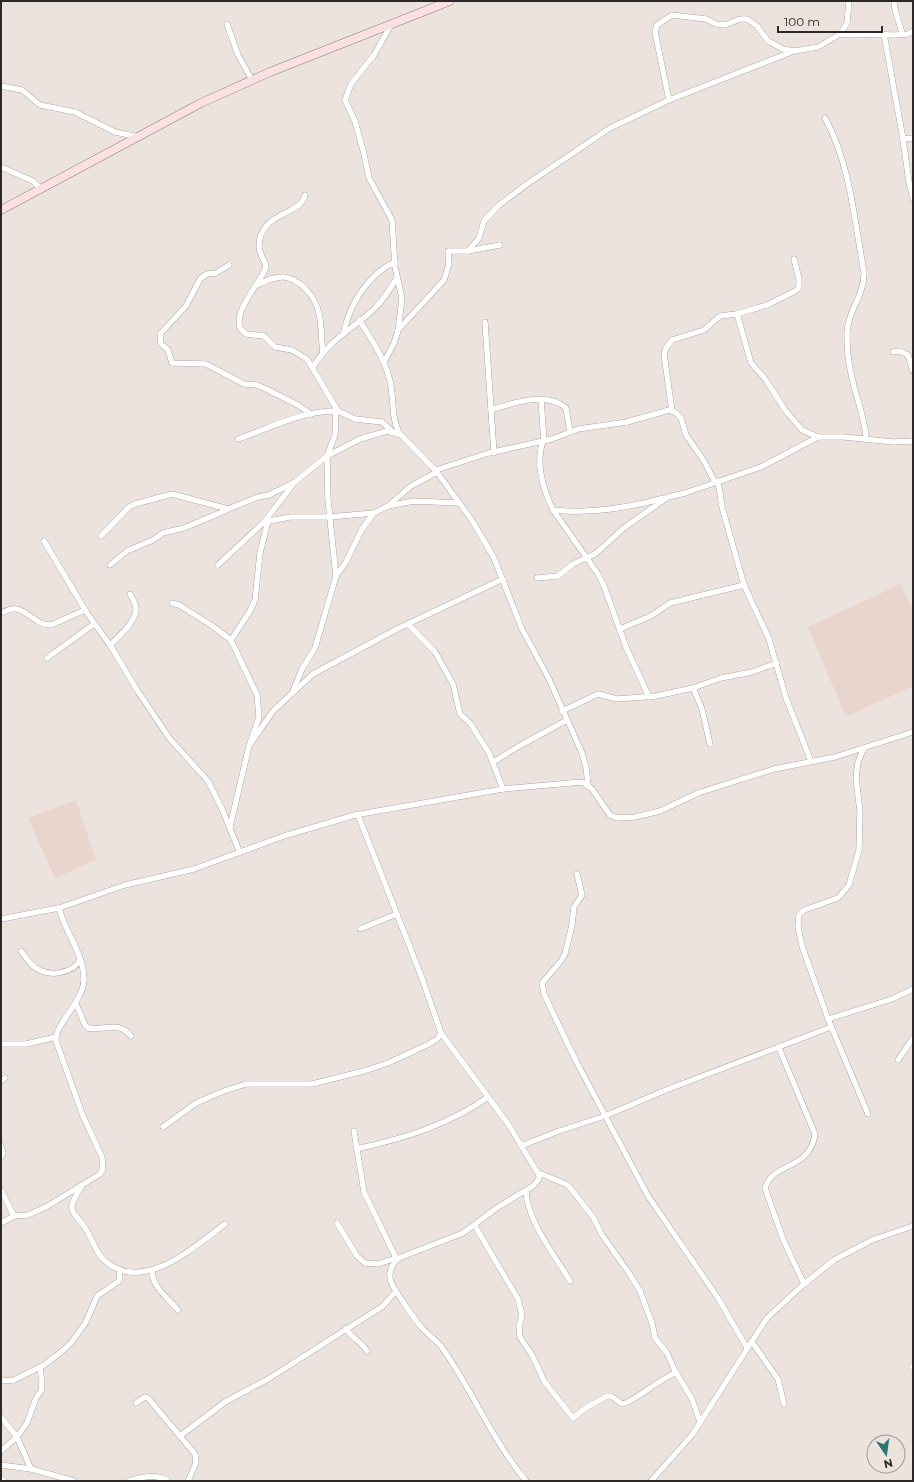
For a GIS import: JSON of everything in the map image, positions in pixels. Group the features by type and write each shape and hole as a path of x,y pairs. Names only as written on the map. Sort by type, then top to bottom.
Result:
{"street":[{"path":"1,210 140,137 201,103 252,80 391,26 450,1"},
{"path":"468,251 479,238 484,221 498,206 527,184 610,128 669,100 794,51 818,47 840,34 847,23 849,1"},
{"path":"894,1 895,12 900,20 902,34"},
{"path":"669,100 655,32 657,25 671,15 706,18 716,24 725,25 740,19 747,19 757,26 768,41 783,49 794,51"},
{"path":"227,24 238,54 252,80"},
{"path":"384,362 394,343 398,331 402,298 397,278 392,220 369,178 355,121 345,100 351,84 374,55 391,26"},
{"path":"840,34 902,34 913,31"},
{"path":"884,34 903,139 908,182 913,198"},
{"path":"1,86 22,90 28,97 40,105 75,112 115,132 140,137"},
{"path":"825,118 835,136 844,161 864,272 863,286 848,322 847,334 849,362 863,419 866,438"},
{"path":"903,139 913,138"},
{"path":"1,167 33,181 41,189"},
{"path":"305,195 301,205 278,216 263,230 259,250 266,267 254,286 239,320 239,325 242,332 249,335 264,336 275,347 301,354 307,359 337,411 335,435 327,456 329,517 336,576"},
{"path":"398,331 444,280 448,264 448,251 453,250 461,252 500,245"},
{"path":"672,411 665,360 666,348 672,340 704,330 720,316 737,314 767,305 796,292 799,288 799,279 794,260"},
{"path":"344,332 347,318 353,306 375,273 395,262"},
{"path":"229,265 216,273 207,274 200,279 186,306 160,334 161,344 168,350 172,363 206,364 244,384 256,385 266,389 298,405 311,414"},
{"path":"254,286 267,280 283,277 293,279 301,284 309,293 319,312 323,353"},
{"path":"313,367 323,353 344,332 374,310 397,278"},
{"path":"737,314 750,363 766,380 796,424 808,434 818,437 866,438 893,442 913,441"},
{"path":"360,320 376,345 384,362 393,390 396,427 401,435 436,471 459,503 494,558 504,579 522,629 549,679 584,760 588,774 588,784 610,815 624,818 660,811 698,793 774,769 835,757 913,732"},
{"path":"485,322 494,452"},
{"path":"893,352 900,351 908,355 913,371"},
{"path":"491,410 524,401 541,400 558,404 566,408 570,432"},
{"path":"541,400 543,441 539,455 539,465 553,510 604,586 620,629 649,697"},
{"path":"238,438 282,422 311,414 337,411 355,419 382,422 392,432"},
{"path":"266,521 290,517 329,517 374,513 388,506 411,486 436,471 494,452 543,441 590,426 627,422 660,412 672,411 681,418 686,435 717,481 722,507 744,585 769,639 786,698 811,761"},
{"path":"110,565 127,551 153,540 163,533 184,528 258,497 269,495 295,482 327,456 374,434 392,432 401,435"},
{"path":"553,510 582,511 631,507 685,493 772,462 818,437"},
{"path":"218,564 266,521 295,482"},
{"path":"101,536 135,504 164,495 172,494 228,509"},
{"path":"537,578 558,576 572,564 601,550 625,527 668,497"},
{"path":"388,506 414,501 459,503"},
{"path":"293,691 302,669 315,648 336,576 346,562 362,529 374,513"},
{"path":"231,640 250,611 255,600 260,553 266,521"},
{"path":"44,541 85,610 110,645 170,739 208,781 230,827 240,853"},
{"path":"250,743 273,711 313,674 339,658 504,579"},
{"path":"620,629 651,616 670,603 744,585"},
{"path":"110,645 135,614 135,604 130,594"},
{"path":"172,603 179,605 211,625 231,640 254,685 258,700 259,717 250,743 230,827"},
{"path":"4,612 11,608 19,608 31,618 51,626 85,610"},
{"path":"47,658 94,624"},
{"path":"408,624 434,652 454,684 460,714 470,723 493,762 504,788"},
{"path":"562,710 598,694 617,698 649,697 694,688 725,676 752,672 776,663"},
{"path":"694,688 702,709 710,744"},
{"path":"493,762 567,720"},
{"path":"864,748 858,762 856,778 860,812 859,850 850,884 838,898 804,910 798,920 798,933 831,1027 868,1114"},
{"path":"1,919 59,908 125,885 194,869 284,836 358,815 504,788 574,782 588,784"},
{"path":"358,815 397,914 441,1033 508,1124 538,1173 568,1184 593,1218 602,1235 640,1291 652,1323 655,1338 667,1353 676,1373 694,1403 700,1422"},
{"path":"577,874 582,895 574,907 572,925 565,954 554,970 545,979 542,987 565,1040 648,1196 718,1298 747,1348"},
{"path":"1,1044 26,1044 56,1037 76,1004 84,980 80,960 63,922 59,908"},
{"path":"360,929 397,914"},
{"path":"22,951 30,963 36,968 48,972 70,970 76,967 80,960"},
{"path":"828,1019 892,999 913,989"},
{"path":"76,1004 85,1025 88,1028 116,1027 124,1029 131,1036"},
{"path":"521,1146 558,1131 605,1116 666,1090 831,1027"},
{"path":"163,1127 196,1103 224,1091 246,1084 312,1084 370,1070 388,1064 429,1044 441,1033"},
{"path":"1,1223 14,1216 34,1212 100,1174 103,1169 103,1164 83,1116 56,1037"},
{"path":"898,1060 913,1038"},
{"path":"779,1048 815,1134 814,1141 805,1156 772,1177 767,1182 765,1188 783,1239 804,1284"},
{"path":"356,1149 397,1140 420,1132 474,1106 488,1097"},
{"path":"354,1131 356,1149 366,1198 396,1259 390,1273 390,1280 422,1328 442,1348 477,1403 502,1450 526,1481"},
{"path":"1,1146 3,1153 1,1157"},
{"path":"338,1223 357,1256 365,1263 378,1264 448,1240 475,1226 498,1207 526,1191 537,1182 538,1173"},
{"path":"82,1185 71,1204 71,1208 82,1223 100,1256 111,1265 134,1273 152,1271 166,1265 225,1224"},
{"path":"1,1190 14,1216"},
{"path":"526,1191 528,1206 536,1223 570,1281"},
{"path":"475,1226 518,1299 522,1315 520,1337 532,1355 544,1381 573,1418 584,1409 608,1396 611,1396 622,1404 628,1402 661,1380 676,1373"},
{"path":"651,1481 687,1441 767,1318 804,1284 834,1260 872,1240 913,1226"},
{"path":"1,1381 14,1380 40,1367 71,1343 89,1317 98,1296 119,1281 120,1269"},
{"path":"152,1271 152,1275 161,1293 178,1310"},
{"path":"180,1436 219,1406 268,1379 346,1328 383,1306 396,1291"},
{"path":"346,1328 352,1338 362,1343 367,1351"},
{"path":"752,1342 778,1379 784,1404"},
{"path":"1,1451 17,1437 26,1423 36,1398 41,1391 42,1383 40,1367"},
{"path":"136,1403 145,1397 148,1398 193,1451 196,1457 195,1467 188,1481"},
{"path":"1,1417 17,1437 31,1469"},
{"path":"1,1466 31,1469 74,1481"},
{"path":"128,1481 149,1476 164,1478 168,1481"},
{"path":"1,1478 4,1481"}],"shaded area":[{"path":"901,584 913,611 913,686 846,717 808,627"},
{"path":"76,800 96,860 55,878 28,818"}]}
